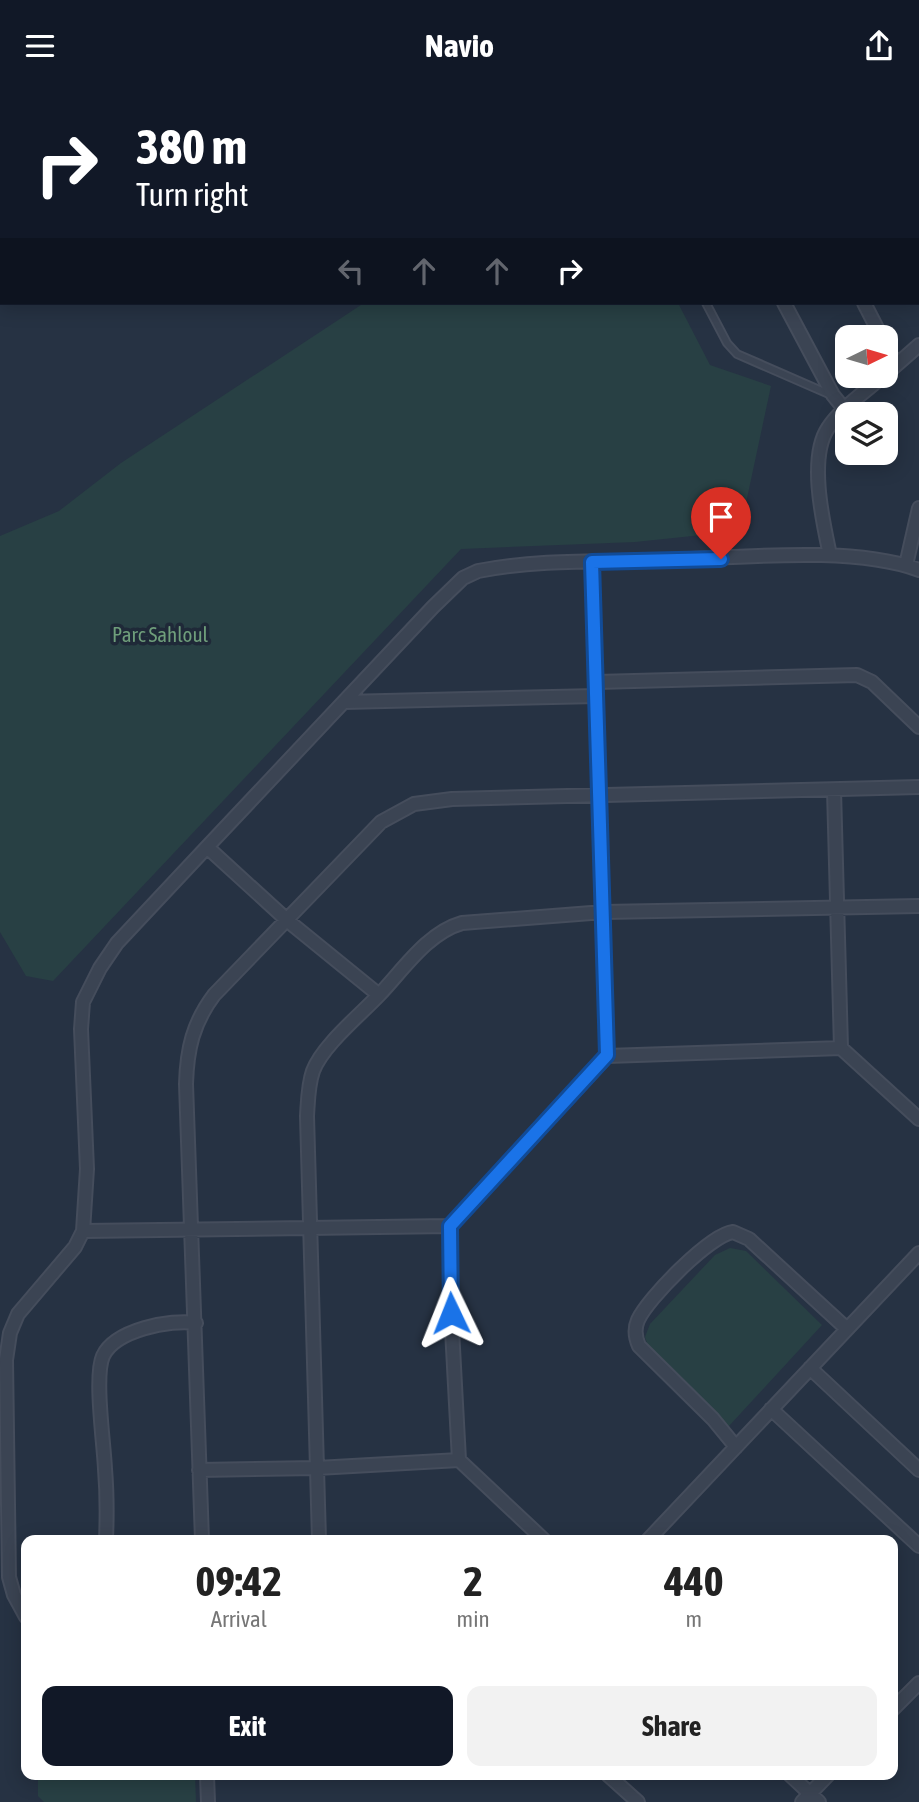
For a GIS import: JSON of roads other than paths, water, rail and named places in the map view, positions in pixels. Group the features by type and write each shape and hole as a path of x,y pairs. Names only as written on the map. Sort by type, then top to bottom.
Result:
{"street":[{"path":"785,305 839,402"},
{"path":"865,305 875,325"},
{"path":"898,363 919,345"},
{"path":"854,402 868,389"},
{"path":"830,555 823,520 820,450 827,429 835,421"},
{"path":"906,565 919,508"},
{"path":"21,1608 9,1577 6,1360 10,1333 18,1314 75,1247 83,1231 87,1169 81,1029 83,1002 100,968 117,943 463,578 498,567 830,555 906,565 919,571"},
{"path":"539,1535 459,1460 450,1292 450,1226 607,1055 592,562"},
{"path":"344,702 857,675 873,683 919,727"},
{"path":"202,1535 186,1084 191,1035 200,1014 214,995 382,822 414,804 452,799 600,798 919,787"},
{"path":"834,790 841,1048"},
{"path":"207,847 288,921 379,995"},
{"path":"319,1535 307,1116 314,1069 325,1052 379,995 446,928 484,920 604,912 919,907"},
{"path":"607,1055 841,1048 919,1119"},
{"path":"83,1231 450,1226"},
{"path":"736,1447 713,1419 639,1346 635,1332 638,1319 649,1303 710,1244 733,1233 748,1239 847,1329"},
{"path":"653,1535 919,1253"},
{"path":"106,1535 100,1383 104,1355 117,1340 149,1327 183,1322 196,1324"},
{"path":"810,1368 919,1470"},
{"path":"771,1409 919,1546"},
{"path":"199,1469 317,1468 459,1460"},
{"path":"898,1704 919,1683"},
{"path":"207,1780 208,1802"},
{"path":"614,1780 638,1802"},
{"path":"794,1780 810,1799 824,1780"}],"lane":[{"path":"707,305 727,343 737,354 833,395"}],"park label":[{"name":"Parc Sahloul","path":"160,635"}]}
